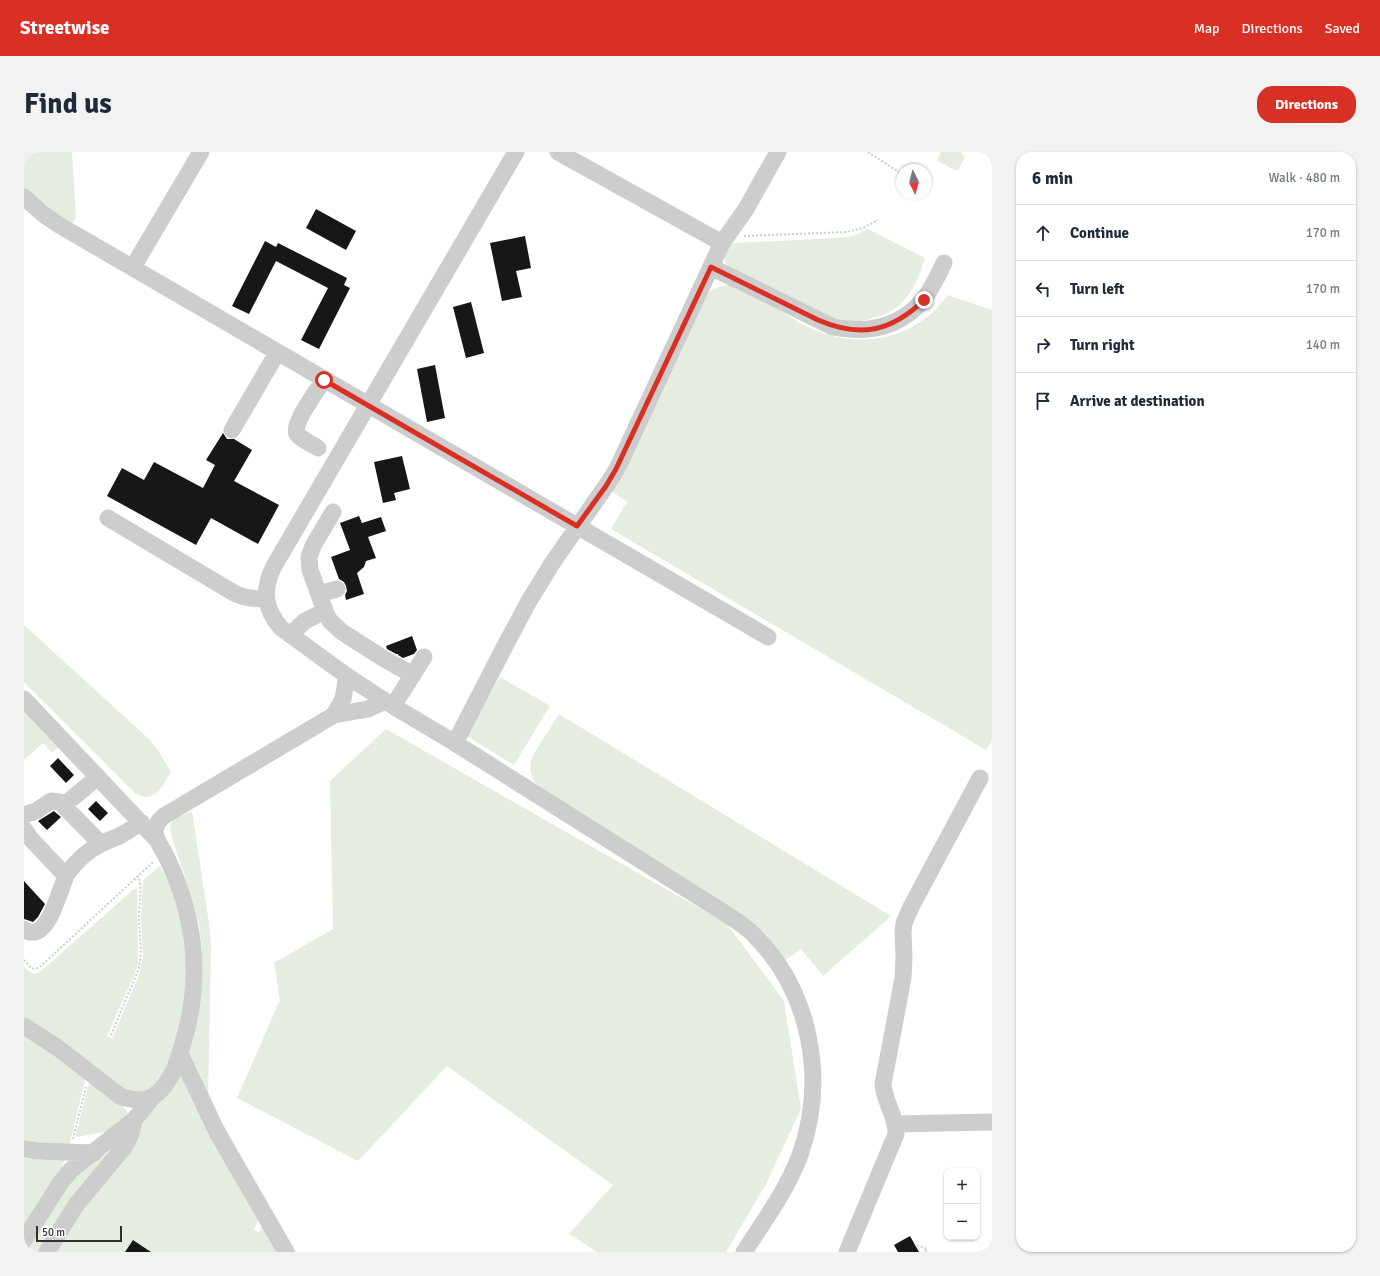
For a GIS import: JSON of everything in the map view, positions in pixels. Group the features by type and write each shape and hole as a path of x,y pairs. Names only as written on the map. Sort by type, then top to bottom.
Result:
{"lane":[{"path":"133,267 201,152"},
{"path":"516,152 274,566 266,587 266,598 269,609 281,628 347,676 739,922 751,932 772,956 788,982 801,1010 809,1040 813,1087 810,1114 805,1138 792,1172 775,1204 744,1252"},
{"path":"558,152 725,240"},
{"path":"455,743 518,621 553,562 606,486 616,469 711,267 725,240 746,209 778,152"},
{"path":"24,198 59,225 368,406 768,637"},
{"path":"711,267 833,327 849,330 866,330 883,327 912,311 924,300 944,263"},
{"path":"232,430 277,353"},
{"path":"318,448 300,437 297,434 296,429 300,419 324,380"},
{"path":"333,512 313,546 309,558 310,570 320,594 324,611 330,621 342,632 413,675"},
{"path":"108,518 234,593 246,598 266,598"},
{"path":"320,594 337,589"},
{"path":"290,635 306,621 324,611"},
{"path":"160,845 156,826 158,820 334,715 368,709 389,703 413,675 424,657"},
{"path":"334,715 343,698 347,676"},
{"path":"24,699 141,822 160,845 177,880 186,910 194,949 195,970 192,1004 180,1054 166,1086 152,1098 134,1120 94,1153 70,1170 24,1240"},
{"path":"64,805 98,777"},
{"path":"847,1252 896,1134 895,1124 885,1098 883,1084 903,978 904,923 911,907 980,778"},
{"path":"24,816 36,811 51,800 60,802 101,844"},
{"path":"24,930 32,932 38,931 48,921 66,876 82,857 101,844 124,834 141,822"},
{"path":"24,829 30,838 66,876"},
{"path":"24,1026 58,1048 120,1096 130,1100 152,1098"},
{"path":"180,1054 218,1134 286,1252"},
{"path":"47,1252 76,1205 125,1146 131,1134 134,1120"},
{"path":"895,1124 992,1122"},
{"path":"24,1148 37,1151 94,1153"}],"path":[{"path":"868,152 896,170"},
{"path":"725,240 846,232 863,228 878,220"},
{"path":"24,960 31,968 35,969 41,966 138,876 160,845"},
{"path":"111,1035 140,963 139,917 141,883 138,876"},
{"path":"69,1152 88,1072"},
{"path":"917,1245 927,1249 925,1252"}],"shaded area":[{"path":"24,152 72,152 76,217 73,222 70,223 24,190"},
{"path":"941,152 961,152 965,158 957,171 937,161"},
{"path":"868,229 925,258 909,295 892,310 882,316 871,319 860,321 836,320 727,266 725,263 725,253 728,247 734,243 837,238 853,236"},
{"path":"730,285 755,295 812,329 827,335 843,338 876,338 892,335 907,329 934,311 948,295 992,310 992,740 986,750 611,529 627,502 611,491 705,295 716,288"},
{"path":"24,625 150,740 158,750 171,772 157,792 147,797 135,793 24,682"},
{"path":"500,677 550,706 514,765 465,735"},
{"path":"24,710 58,747 52,753 43,743 24,760"},
{"path":"559,714 891,916 823,976 801,949 785,960 768,937 747,918 537,785 532,777 530,769 533,755"},
{"path":"386,729 727,924 784,1001 801,1109 766,1184 726,1252 597,1252 569,1234 613,1185 447,1066 358,1161 237,1098 280,1000 274,963 333,929 330,781"},
{"path":"192,811 209,923 211,947 208,1098 296,1252 289,1252 186,1061 201,988 202,948 199,924 172,838 170,827 171,823 175,819"},
{"path":"160,866 172,889 183,920 188,986 174,1046 164,1074 153,1088 142,1092 133,1092 123,1089 24,1020 24,967 33,974 40,972 134,889 137,889 138,963 107,1036 112,1039 139,975 143,958 141,917 143,880"},
{"path":"24,1032 85,1078 69,1147 24,1142"},
{"path":"183,1066 261,1214 254,1230 259,1232 265,1220 284,1252 148,1252 149,1250 133,1240 125,1252 51,1252 133,1135 165,1096"},
{"path":"89,1083 121,1104 129,1114 109,1131 78,1137 76,1134"},
{"path":"121,1144 42,1252 24,1252 71,1178"},
{"path":"65,1155 62,1172 24,1230 24,1158 41,1160"}],"building":[{"path":"316,209 356,231 346,250 306,228"},
{"path":"525,236 531,268 516,271 522,297 502,301 490,243"},
{"path":"265,241 276,247 278,243 347,278 344,285 350,288 319,349 301,340 328,288 276,261 249,314 232,306"},
{"path":"471,302 484,353 466,358 453,307"},
{"path":"435,365 445,418 427,422 417,369"},
{"path":"223,433 227,439 234,439 252,450 234,481 279,505 258,544 211,518 196,545 107,496 122,468 144,480 154,462 203,488 215,465 206,460"},
{"path":"402,456 410,489 394,493 396,500 383,503 374,462"},
{"path":"359,516 362,523 381,517 386,531 368,537 376,558 366,561 364,567 357,573 364,594 346,600 346,586 344,582 339,579 331,557 350,550 340,523"},
{"path":"412,636 417,650 414,654 403,658 387,649 386,646"},
{"path":"58,758 74,775 66,783 50,766"},
{"path":"96,801 108,813 100,821 88,809"},
{"path":"54,811 61,817 47,830 38,821"},
{"path":"24,881 45,904 38,917 33,922 24,919"},
{"path":"910,1236 919,1252 898,1252 894,1245"},
{"path":"133,1240 151,1252 125,1252"}],"route":[{"path":"324,380 577,526 606,486 616,469 711,267 833,327 849,330 866,330 883,327 912,311 924,300"}]}
